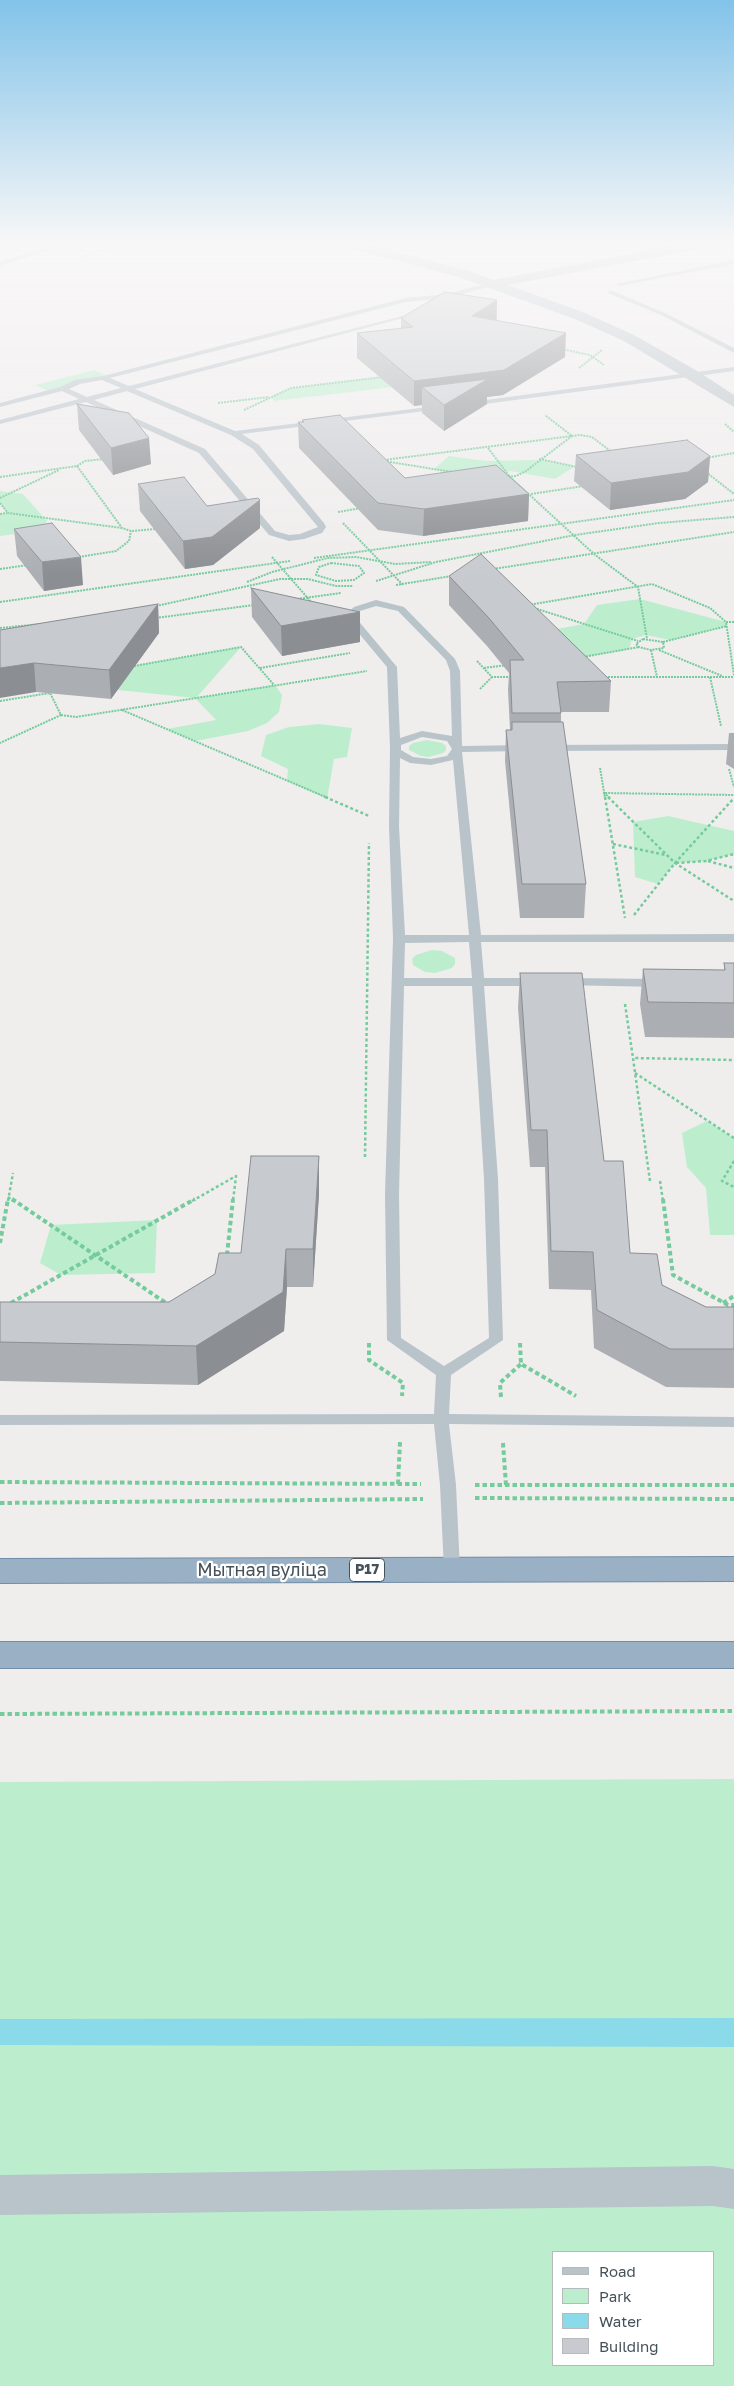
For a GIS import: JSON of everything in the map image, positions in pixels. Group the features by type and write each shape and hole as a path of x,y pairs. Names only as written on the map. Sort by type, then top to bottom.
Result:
{"highway":[{"name":"Мытная вуліца","path":"0,1571 734,1569"},
{"path":"0,1655 734,1655"}],"street":[{"path":"657,354 694,375 734,402"},
{"path":"0,2194 713,2186 734,2189"}],"lane":[{"path":"0,405 63,389 78,382 104,378 196,354"},
{"path":"0,422 259,354"},
{"path":"463,405 734,369"},
{"path":"63,389 202,451 272,532 289,538 301,537 319,531 322,527 256,447 234,433 104,378"},
{"path":"234,433 454,406"},
{"path":"385,604 401,609 450,660 455,671 457,749 475,938 491,1180 496,1340 444,1373 394,1340 392,1194 399,939 394,826 396,748 392,667 351,618 351,614 365,605 385,604"},
{"path":"396,748 403,739 427,734 450,740 457,749"},
{"path":"396,748 397,752 410,760 431,762 450,758 457,749 734,747"},
{"path":"399,939 734,938"},
{"path":"398,982 669,983"},
{"path":"444,1373 441,1419 448,1492 452,1570"},
{"path":"0,1420 441,1419 734,1422"}],"path":[{"path":"587,354 630,384"},
{"path":"242,411 291,388 387,377"},
{"path":"217,403 271,397"},
{"path":"521,397 572,436"},
{"path":"503,477 510,477 526,471 539,459 572,436"},
{"path":"381,461 572,436 592,437 615,454"},
{"path":"487,448 510,477 532,494 594,554 638,587 647,639"},
{"path":"703,459 734,453"},
{"path":"0,477 77,466 85,461 108,458"},
{"path":"539,459 583,468"},
{"path":"381,461 388,467"},
{"path":"381,461 452,472"},
{"path":"77,466 122,528"},
{"path":"701,467 734,494"},
{"path":"0,498 61,468"},
{"path":"522,495 588,486"},
{"path":"154,606 190,600 237,586 283,569 327,557 734,500"},
{"path":"0,503 8,513"},
{"path":"362,508 333,512 409,591"},
{"path":"0,514 8,513 122,528 131,531 158,528"},
{"path":"371,582 436,562 575,535 659,523 734,518"},
{"path":"77,557 116,551 129,540 131,531"},
{"path":"271,555 313,604"},
{"path":"327,557 331,563"},
{"path":"307,558 356,557 382,563 436,562"},
{"path":"0,602 297,560"},
{"path":"331,563 359,566 364,573 354,580 342,581 327,580 316,574 319,567 331,563"},
{"path":"0,569 29,564"},
{"path":"237,586 291,578 308,579 336,586 358,585"},
{"path":"526,605 652,584 710,608 726,622 734,676 599,677"},
{"path":"526,605 532,612"},
{"path":"526,605 638,641 647,639 663,642 727,626"},
{"path":"726,622 734,622"},
{"path":"0,628 46,623"},
{"path":"638,641 636,644 639,647"},
{"path":"579,658 639,647 658,650 664,648 663,642"},
{"path":"259,668 354,652 349,645"},
{"path":"126,667 240,647 275,685"},
{"path":"651,650 657,677"},
{"path":"658,650 725,677"},
{"path":"477,661 492,678"},
{"path":"0,742 61,715 76,716 370,670 365,664"},
{"path":"484,668 512,665"},
{"path":"480,748 479,689 492,678 511,678"},
{"path":"46,687 61,715"},
{"path":"0,701 50,693"},
{"path":"121,709 369,816 369,806"},
{"path":"597,748 628,938"},
{"path":"604,793 734,797"},
{"path":"604,793 675,863 734,901"},
{"path":"626,925 675,863 734,797"},
{"path":"365,1157 369,836"},
{"path":"613,844 668,856"},
{"path":"675,863 706,861 734,854"},
{"path":"706,861 734,868"},
{"path":"622,983 650,1181"},
{"path":"633,1058 734,1060"},
{"path":"635,1073 734,1138"},
{"path":"734,1161 722,1181 734,1187"},
{"path":"0,1243 13,1173"},
{"path":"8,1305 236,1176 227,1258"},
{"path":"660,1181 673,1275 723,1302 734,1305"},
{"path":"8,1197 168,1305"},
{"path":"723,1302 734,1296"},
{"path":"519,1335 521,1364 576,1396 586,1396"},
{"path":"0,1482 734,1499"},
{"path":"0,1503 734,1485"},
{"path":"0,1714 734,1711"}],"green space":[{"path":"94,370 106,375 48,391 35,385"},
{"path":"416,373 427,383 274,401 271,397 291,388"},
{"path":"449,456 486,461 537,460 574,467 555,479 510,471 489,477 433,470"},
{"path":"0,491 23,494 47,521 42,530 0,536 0,514 8,513 0,503"},
{"path":"640,599 726,622 727,626 670,640 646,635 632,639 629,649 579,658 551,630 584,624 597,605"},
{"path":"241,647 196,698 275,685 282,695 279,712 267,723 248,731 195,741 167,729 216,720 195,698 41,682"},
{"path":"319,724 352,728 347,757 334,759 327,799 287,781 288,769 261,756 266,735 289,727"},
{"path":"427,740 442,743 446,746 446,750 443,753 429,757 421,756 409,750 409,746 413,743"},
{"path":"668,816 734,831 734,854 706,861 675,863 658,884 635,877 633,822"},
{"path":"432,950 442,951 455,958 455,964 452,968 435,973 425,972 413,965 412,959 416,955"},
{"path":"707,1121 734,1138 734,1235 710,1235 706,1188 687,1167 682,1133"},
{"path":"157,1220 155,1273 61,1275 40,1263 51,1225"},
{"path":"734,1779 734,2386 0,2386 0,1782"}],"water":[{"path":"734,2018 734,2047 0,2045 0,2019"}],"building":[{"path":"382,354 530,354 504,370 414,381"},
{"path":"488,379 444,405 422,387"},
{"path":"77,404 129,413 149,438 111,448"},
{"path":"340,415 405,478 496,465 529,494 424,509 378,503 298,422"},
{"path":"687,440 710,456 688,472 611,483 576,455"},
{"path":"184,477 207,506 258,498 260,500 212,537 183,541 138,484"},
{"path":"52,523 81,557 42,562 14,529"},
{"path":"481,554 611,681 557,682 561,713 512,713 510,660 524,660 488,617 449,576"},
{"path":"251,588 360,612 281,626"},
{"path":"158,604 109,670 34,663 0,668 0,630"},
{"path":"512,722 563,722 586,884 522,884 506,730 512,730"},
{"path":"724,963 734,963 734,1003 648,1002 643,969 725,970"},
{"path":"520,973 582,973 604,1161 623,1161 630,1253 657,1254 662,1285 706,1307 734,1307 734,1349 670,1349 597,1310 593,1252 551,1251 547,1130 531,1130"},
{"path":"251,1156 319,1156 313,1249 286,1249 283,1292 196,1346 0,1342 0,1302 169,1302 215,1274 219,1253 241,1253"}]}
